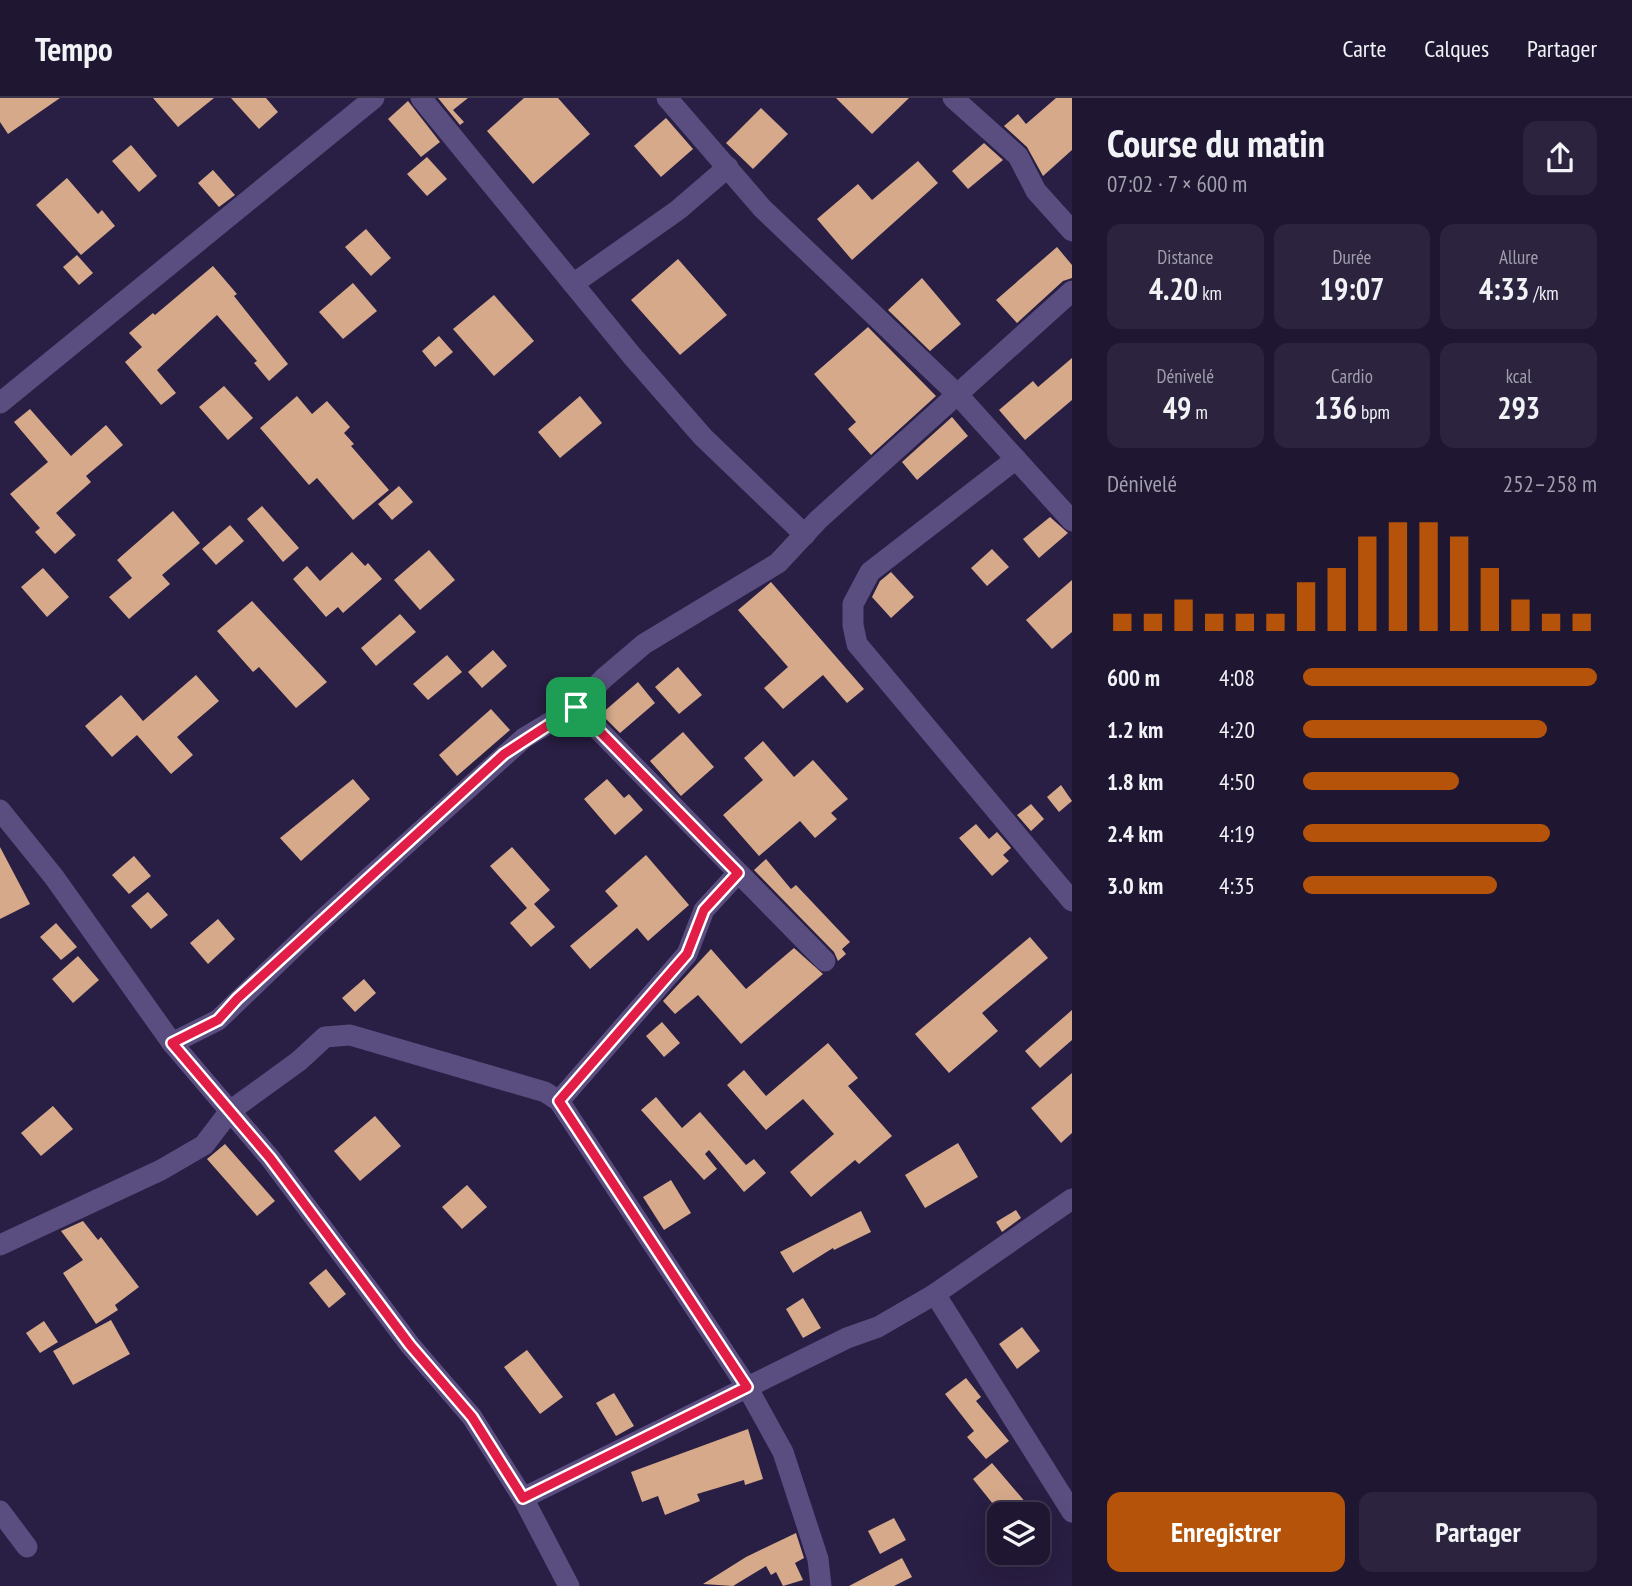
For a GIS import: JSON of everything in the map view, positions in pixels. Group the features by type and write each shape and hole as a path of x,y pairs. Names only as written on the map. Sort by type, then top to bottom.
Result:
{"street":[{"path":"0,403 374,98"},
{"path":"421,98 703,437 805,535"},
{"path":"667,98 762,208 958,395 1072,521"},
{"path":"953,98 1018,156 1036,191 1072,231"},
{"path":"573,284 707,187 728,167"},
{"path":"172,1043 218,1020 246,990 504,754 576,707 604,678 644,644 746,585 778,563 818,520 1072,291"},
{"path":"1016,459 870,572 853,604 853,625 857,644 1072,901"},
{"path":"576,707 825,961"},
{"path":"0,810 54,877 172,1043 270,1158 410,1345 472,1417 523,1498 569,1586"},
{"path":"559,1101 687,954 704,910 738,873"},
{"path":"0,1245 161,1170 204,1145 230,1111 299,1061 325,1037 335,1034 350,1035 533,1088 559,1101 747,1387 783,1452 818,1559 821,1586"},
{"path":"523,1498 846,1338 878,1327 935,1294 1072,1199"},
{"path":"935,1294 1072,1512"},
{"path":"0,1511 27,1547"}],"building":[{"path":"0,98 60,98 8,134 0,122"},
{"path":"153,98 214,98 178,127"},
{"path":"231,98 266,98 278,112 259,129"},
{"path":"438,98 468,98 453,110 464,122 460,125"},
{"path":"524,98 558,98 590,134 533,184 487,131"},
{"path":"836,98 909,98 872,134"},
{"path":"1056,98 1072,98 1072,150 1043,176 1027,147 1004,126 1018,114 1026,124"},
{"path":"408,101 440,142 421,157 388,119"},
{"path":"761,108 788,134 753,169 726,143"},
{"path":"666,118 693,149 661,177 634,146"},
{"path":"984,143 1003,160 968,189 952,171"},
{"path":"131,145 157,176 139,192 112,161"},
{"path":"427,157 447,179 427,196 407,174"},
{"path":"918,161 938,183 852,260 817,219 858,184 872,200"},
{"path":"213,170 235,195 219,207 198,183"},
{"path":"67,178 98,214 102,210 115,226 81,255 36,205"},
{"path":"366,229 391,258 371,276 345,247"},
{"path":"1057,247 1072,265 1072,278 1063,281 1017,323 996,300"},
{"path":"77,255 93,273 79,285 63,267"},
{"path":"678,259 727,315 680,355 631,300"},
{"path":"213,266 288,364 269,381 254,363 257,361 217,315 157,370 176,393 161,405 125,362 142,347 129,333 153,313 155,315"},
{"path":"922,278 961,324 930,351 888,310"},
{"path":"353,283 377,311 343,339 319,312"},
{"path":"494,295 534,341 494,376 453,329"},
{"path":"868,327 936,396 871,455 848,429 856,422 814,374"},
{"path":"439,336 453,352 435,367 422,351"},
{"path":"1072,358 1072,400 1025,440 999,410 1033,381 1038,387"},
{"path":"224,386 253,418 228,440 199,407"},
{"path":"297,396 312,414 327,401 350,427 344,433 354,444 351,446 389,490 353,520 317,478 309,485 260,428"},
{"path":"580,396 602,423 560,458 538,432"},
{"path":"30,409 71,456 106,425 123,445 86,476 91,482 56,513 76,535 55,554 35,532 40,528 10,494 48,462 14,422"},
{"path":"952,417 968,436 917,480 902,462"},
{"path":"399,486 413,502 392,520 378,504"},
{"path":"262,506 299,548 283,562 247,519"},
{"path":"173,511 200,543 162,575 170,584 129,619 109,597 132,578 117,560"},
{"path":"1050,517 1068,533 1039,558 1023,539"},
{"path":"230,525 244,541 216,565 202,549"},
{"path":"992,549 1009,567 987,586 971,568"},
{"path":"429,550 455,580 420,610 394,580"},
{"path":"352,552 365,566 368,563 382,579 343,613 338,607 326,617 293,579 307,566 320,581"},
{"path":"43,568 69,597 47,617 21,587"},
{"path":"891,572 914,597 891,618 872,597 880,581"},
{"path":"1072,580 1072,632 1052,649 1026,620"},
{"path":"771,582 864,689 847,703 823,675 783,709 764,688 788,667 738,610"},
{"path":"252,601 327,682 296,708 259,667 253,672 217,631"},
{"path":"400,614 416,632 376,666 361,648"},
{"path":"493,650 507,666 482,688 468,672"},
{"path":"447,655 462,672 428,700 413,684"},
{"path":"678,667 702,695 679,714 655,687"},
{"path":"196,675 219,701 177,737 193,755 171,774 137,735 112,757 85,726 121,695 143,721"},
{"path":"638,682 655,703 620,733 601,714"},
{"path":"491,709 510,730 457,776 439,755"},
{"path":"683,732 714,767 681,796 650,761"},
{"path":"763,741 794,777 813,760 848,799 831,813 837,819 815,838 800,821 759,856 723,815 763,780 744,758"},
{"path":"353,779 370,799 301,861 280,838"},
{"path":"607,779 624,798 629,794 643,810 615,835 584,799"},
{"path":"1061,785 1072,801 1059,812 1047,797"},
{"path":"1031,804 1044,819 1031,831 1017,815"},
{"path":"976,824 989,839 997,832 1011,848 1003,855 1009,861 992,876 959,838"},
{"path":"0,847 30,904 0,919"},
{"path":"512,847 550,890 534,904 555,927 531,947 510,923 527,908 490,866"},
{"path":"646,855 689,905 648,941 637,928 590,969 570,946 618,906 605,891"},
{"path":"134,856 151,876 129,894 112,875"},
{"path":"766,859 791,889 796,885 850,942 842,949 846,954 838,961 834,952 754,870"},
{"path":"148,892 168,915 151,929 131,906"},
{"path":"218,919 235,939 208,964 190,943"},
{"path":"56,923 77,947 61,960 40,937"},
{"path":"1030,937 1048,958 982,1013 998,1031 949,1073 915,1034"},
{"path":"794,948 823,974 741,1044 698,995 675,1014 663,1001 711,949 746,989"},
{"path":"78,956 99,980 73,1003 52,979"},
{"path":"364,979 376,993 355,1012 342,998"},
{"path":"1072,1010 1072,1040 1040,1068 1025,1051"},
{"path":"662,1022 680,1043 664,1057 646,1036"},
{"path":"828,1043 858,1078 848,1086 892,1136 859,1164 855,1160 811,1197 790,1172 834,1134 803,1099 766,1130 727,1085 744,1070 766,1096"},
{"path":"1072,1073 1072,1133 1061,1143 1031,1108"},
{"path":"656,1097 682,1128 700,1112 746,1165 754,1159 766,1173 744,1192 709,1150 705,1154 717,1169 704,1180 641,1110"},
{"path":"53,1106 73,1129 41,1156 21,1133"},
{"path":"375,1116 401,1146 360,1181 334,1151"},
{"path":"958,1143 978,1177 925,1208 905,1175"},
{"path":"225,1144 275,1201 257,1216 207,1159"},
{"path":"671,1180 691,1213 664,1230 643,1197"},
{"path":"467,1185 487,1207 462,1229 442,1207"},
{"path":"1016,1210 1021,1218 1002,1232 996,1222"},
{"path":"861,1211 871,1232 834,1250 833,1248 793,1273 780,1252"},
{"path":"83,1221 98,1240 101,1237 139,1287 115,1305 118,1310 96,1324 63,1273 83,1260 61,1231"},
{"path":"326,1269 346,1294 329,1308 309,1283"},
{"path":"803,1298 821,1328 803,1338 786,1309"},
{"path":"111,1320 130,1354 73,1385 53,1351"},
{"path":"44,1321 58,1342 40,1353 26,1333"},
{"path":"1022,1327 1040,1351 1017,1369 999,1344"},
{"path":"527,1350 563,1397 540,1414 504,1367"},
{"path":"966,1378 981,1397 976,1401 1009,1441 986,1459 967,1437 974,1431 945,1394"},
{"path":"614,1393 634,1426 616,1436 596,1403"},
{"path":"748,1429 763,1479 745,1485 744,1480 697,1494 700,1501 665,1515 658,1496 642,1502 631,1472"},
{"path":"992,1463 1025,1502 991,1502 973,1479"},
{"path":"894,1518 906,1540 880,1554 868,1531"},
{"path":"796,1533 804,1558 795,1563 803,1580 783,1586 776,1572 771,1575 766,1566 733,1586 703,1584 746,1557"},
{"path":"902,1558 912,1577 894,1586 849,1586"}],"route":[{"path":"576,707 738,873 704,910 687,954 559,1101 747,1387 623,1451 523,1498 472,1417 410,1345 270,1158 172,1043 218,1020 237,999 504,754 524,738 576,707"}]}
